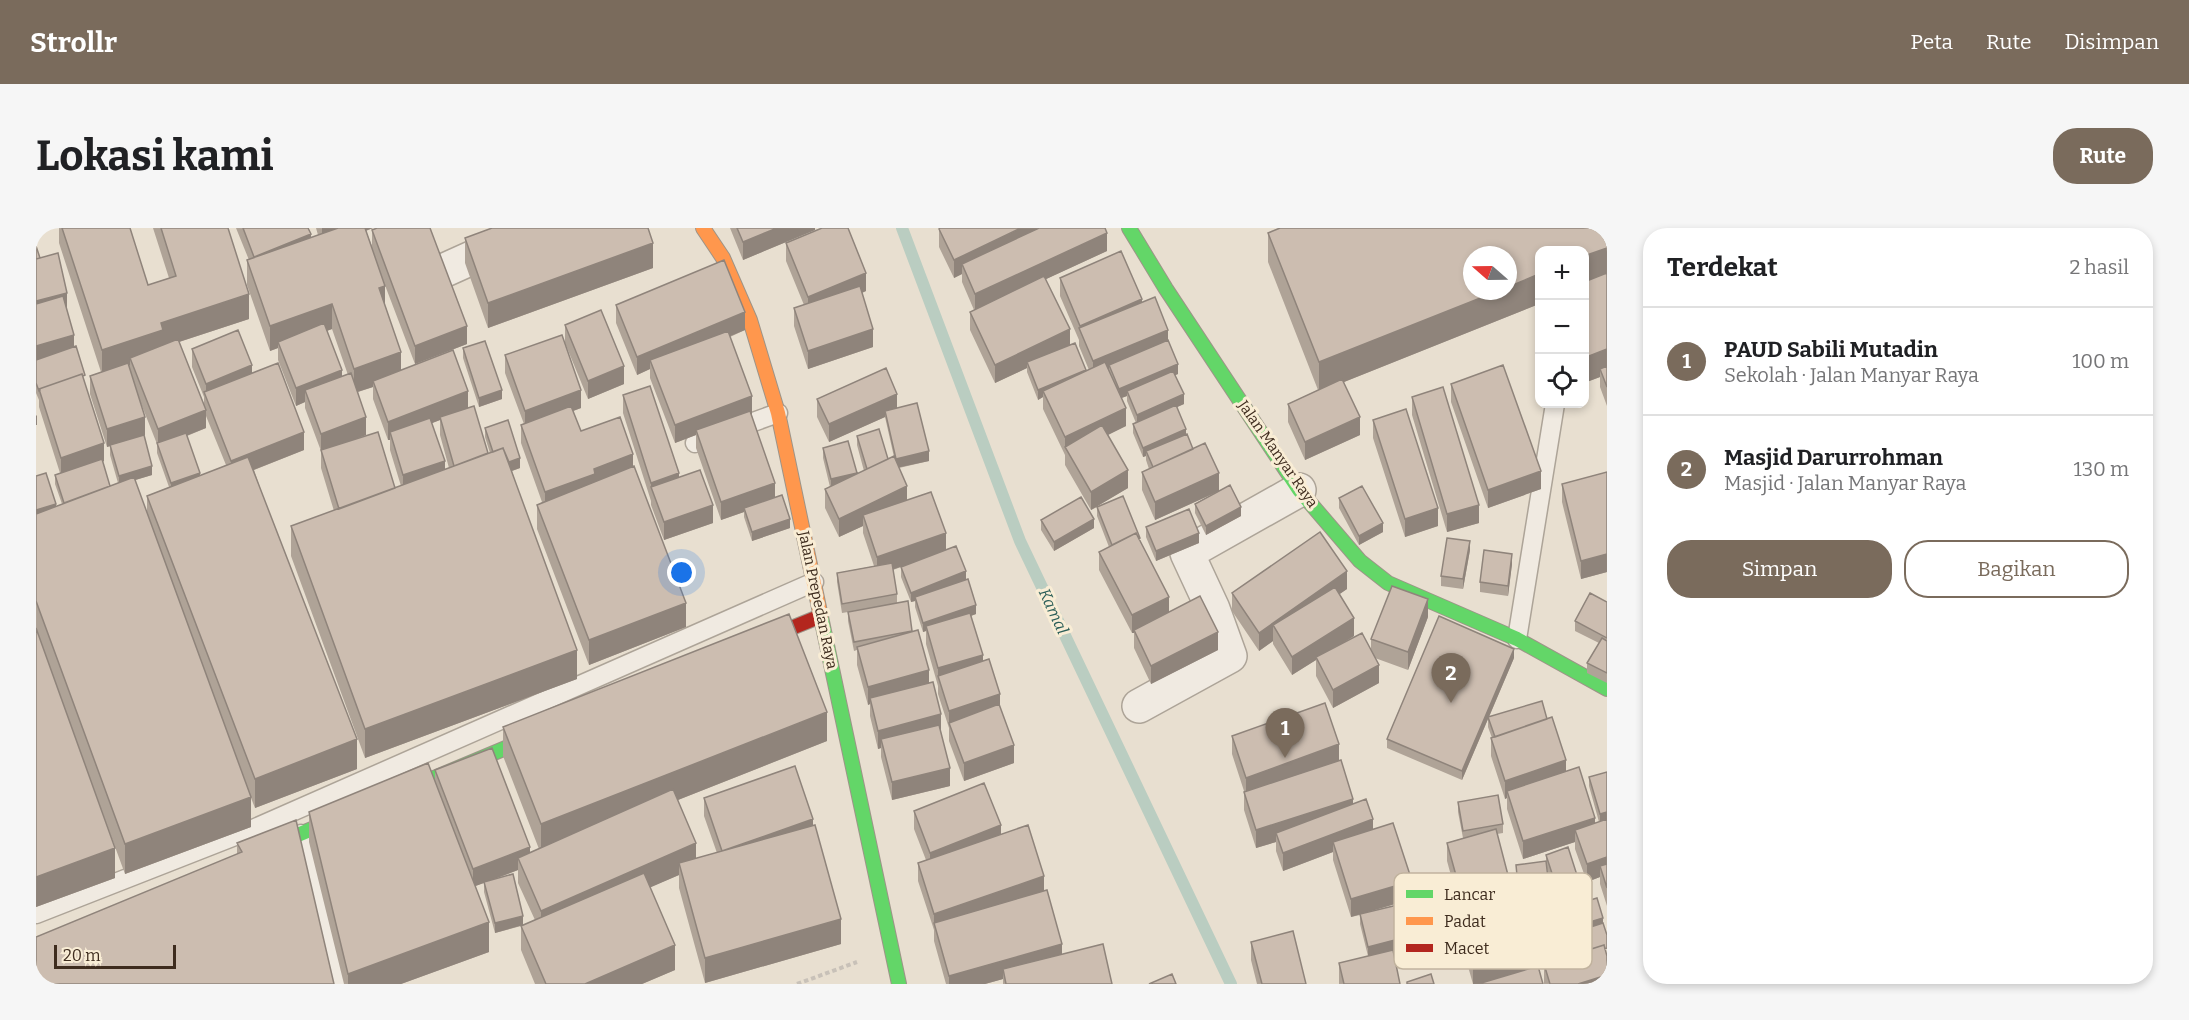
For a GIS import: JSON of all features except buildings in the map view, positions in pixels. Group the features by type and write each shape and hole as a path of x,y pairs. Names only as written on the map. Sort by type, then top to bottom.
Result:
{"street":[{"path":"445,270 538,228"},
{"name":"Jalan Prepedan Raya","path":"703,228 723,258 750,320 778,413 899,984"},
{"name":"Jalan Manyar Raya","path":"1129,228 1166,289 1299,490 1360,561 1388,583 1517,639 1607,689"},
{"path":"1139,706 1230,656 1213,609 1187,554 1299,490"},
{"path":"743,648 821,615"},
{"path":"242,859 555,727"}],"lane":[{"path":"1517,639 1554,408"},
{"path":"695,443 778,413"},
{"path":"36,914 253,829 814,582"},
{"path":"301,834 336,984"}],"path":[{"path":"797,984 892,949"}],"waterway":[{"name":"Kamal","path":"902,228 1020,541 1231,984"}],"traffic: fast":[{"path":"1129,228 1166,289 1299,490 1360,561 1388,583 1517,639 1607,689"},
{"path":"821,617 899,984"},
{"path":"257,852 544,732"}],"traffic: slow":[{"path":"703,228 723,258 750,320 778,413 821,617"}],"traffic: jam":[{"path":"752,644 821,616"}],"place":[{"name":"Masjid Darurrohman","path":"1451,703"},
{"name":"PAUD Sabili Mutadin","path":"1285,758"}]}
